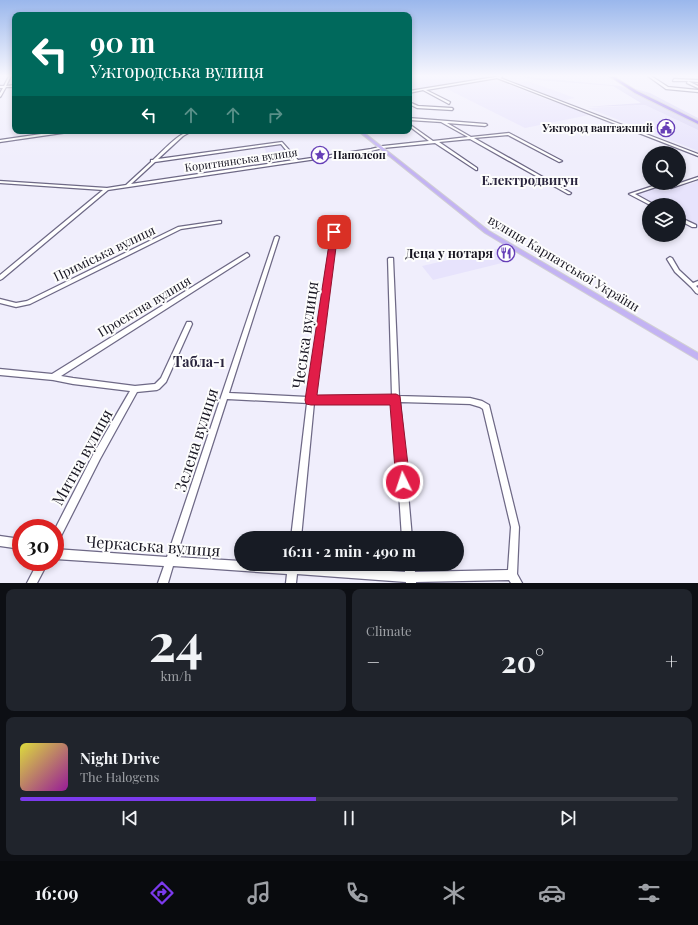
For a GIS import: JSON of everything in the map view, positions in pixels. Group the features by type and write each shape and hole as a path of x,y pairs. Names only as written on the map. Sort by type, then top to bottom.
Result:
{"highway":[{"path":"658,103 698,123"}],"main road":[{"name":"вулиця Карпатської України","path":"364,134 475,224 698,357"}],"street":[{"path":"563,103 698,155"},
{"path":"412,104 417,107 452,110"},
{"path":"412,119 485,125"},
{"path":"441,121 569,193"},
{"path":"412,127 476,169"},
{"path":"0,141 48,134"},
{"path":"128,186 152,161 184,134"},
{"name":"Коритнянська вулиця","path":"0,182 107,188 380,148 508,134 560,161"},
{"path":"152,161 282,143 297,161"},
{"path":"642,200 631,194 659,185 670,187 698,178"},
{"path":"0,278 107,188"},
{"name":"Приміська вулиця","path":"0,301 16,304 28,304 180,228 219,222"},
{"path":"686,222 694,226"},
{"name":"Чеська вулиця","path":"297,531 311,400 334,232"},
{"name":"Зелена вулиця","path":"163,583 277,237"},
{"name":"Проектна вулиця","path":"53,376 247,255"},
{"path":"391,259 396,399 406,531"},
{"path":"670,259 677,271 696,285 698,292"},
{"path":"0,372 53,376 73,382 136,389 158,387 164,380 189,324"},
{"name":"Митна вулиця","path":"64,521 97,456 136,389"},
{"path":"224,396 311,400 396,399 470,401 486,407 516,528 514,579"},
{"path":"0,541 12,543"},
{"name":"Черкаська вулиця","path":"64,555 234,565"},
{"path":"32,583 38,571"},
{"path":"291,583 292,571"},
{"name":"Черкаська вулиця","path":"329,571 410,580 514,579"}],"shaded area":[{"path":"475,103 559,103 594,114 525,128"},
{"path":"656,103 698,124 698,130 645,105 586,107"},
{"path":"661,103 670,103 698,118 698,122"},
{"name":"Ужгород вантажний","path":"645,105 698,130 698,151 686,146 588,108"},
{"path":"280,145 292,159 270,162 264,147"},
{"path":"696,180 698,180 698,226 686,220 686,198 642,198 635,195 648,190 686,190 686,185 696,182"},
{"path":"504,247 516,255 512,258 514,260 433,280 422,266"}],"place":[{"name":"Ужгород вантажний","path":"666,128"},
{"name":"Наполеон","path":"320,155"},
{"name":"Деца у нотаря","path":"506,253"}],"district":[{"name":"Електродвигун","path":"530,180"},
{"name":"Табла-1","path":"199,362"}],"route":[{"path":"334,232 311,400 396,399 403,482"}]}
